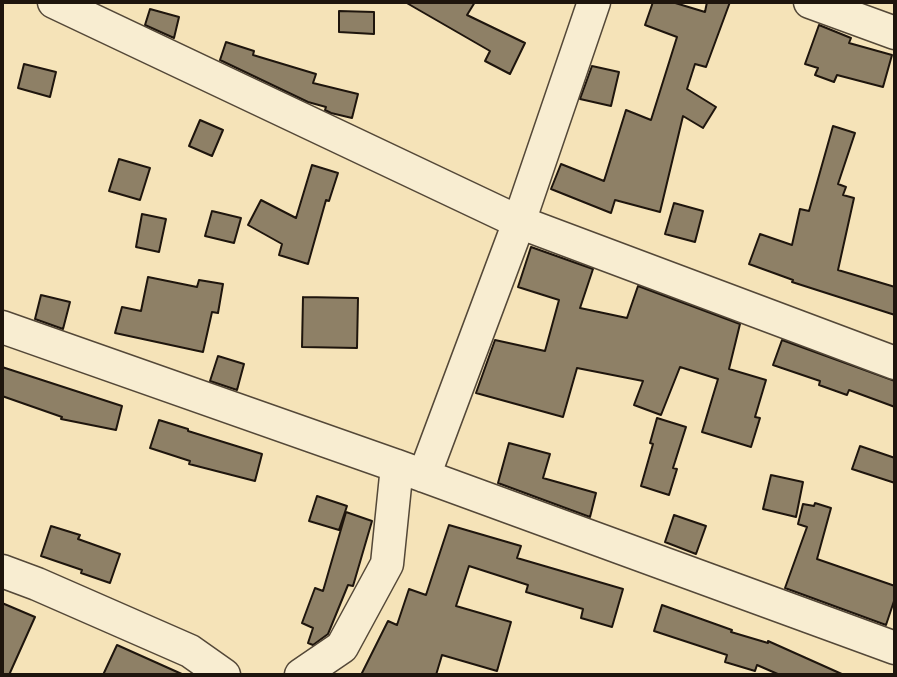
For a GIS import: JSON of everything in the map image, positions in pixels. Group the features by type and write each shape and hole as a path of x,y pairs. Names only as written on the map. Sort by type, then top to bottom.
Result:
{"street":[{"path":"54,2 519,222 895,363"},
{"path":"301,675 342,647 387,564 411,471 519,222 594,2"},
{"path":"810,2 895,33"},
{"path":"2,327 411,471 895,648"},
{"path":"2,571 190,651 224,675"}],"building":[{"path":"405,2 475,2 467,15 525,43 510,74 485,61 490,51"},
{"path":"653,2 672,2 705,12 707,2 730,2 706,67 695,64 687,89 716,107 703,128 683,116 660,212 615,200 611,213 551,189 561,164 604,181 626,110 651,120 677,37 645,25"},
{"path":"150,9 179,17 174,38 145,25"},
{"path":"339,11 374,12 374,34 339,32"},
{"path":"819,25 851,38 849,43 892,55 883,87 837,75 834,82 815,75 818,68 805,64"},
{"path":"226,42 254,51 253,55 316,74 313,83 358,94 352,118 331,113 325,110 326,107 308,102 220,60"},
{"path":"24,64 56,72 50,97 18,88"},
{"path":"592,66 619,72 611,106 580,99"},
{"path":"200,120 223,130 212,156 189,146"},
{"path":"833,126 855,133 838,184 846,187 843,195 854,198 838,270 895,287 895,315 792,282 793,280 749,264 760,234 792,245 800,209 809,211"},
{"path":"119,159 150,168 140,200 109,191"},
{"path":"312,165 338,173 329,201 326,200 308,264 279,255 282,244 248,225 261,200 296,218"},
{"path":"674,203 703,211 695,242 665,234"},
{"path":"212,211 241,218 234,243 205,236"},
{"path":"142,214 166,219 159,252 136,247"},
{"path":"531,247 593,269 580,308 627,318 638,286 740,324 729,369 766,380 755,417 760,418 751,447 702,432 718,379 680,367 661,415 634,405 643,381 577,368 563,417 476,393 495,340 545,351 559,300 518,287"},
{"path":"148,277 197,287 199,280 223,284 218,313 212,312 203,352 115,333 122,307 141,311"},
{"path":"41,295 70,302 63,329 35,319"},
{"path":"303,297 358,298 357,348 302,347"},
{"path":"782,340 895,381 895,407 849,390 847,395 819,385 820,381 773,365"},
{"path":"218,356 244,364 237,390 210,381"},
{"path":"2,367 122,406 116,430 61,419 62,417 2,396"},
{"path":"657,418 686,427 673,468 677,469 669,495 641,486"},
{"path":"159,420 262,454 255,481 189,464 190,461 150,448"},
{"path":"509,443 550,454 543,478 596,493 590,517 498,483"},
{"path":"860,446 895,458 895,483 852,469"},
{"path":"771,475 803,482 796,517 763,509"},
{"path":"317,496 347,506 339,530 309,521"},
{"path":"815,503 831,508 817,559 895,586 895,598 886,625 785,588 807,527 798,524 803,504 814,506"},
{"path":"346,512 372,521 353,586 348,585 328,634 313,645 308,643 313,628 302,623 315,588 323,591"},
{"path":"674,515 706,526 696,554 665,542"},
{"path":"449,525 521,546 517,558 623,589 612,627 581,618 583,609 526,592 528,585 469,566 456,606 511,622 497,671 442,655 436,675 361,675 388,621 397,625 409,589 426,595"},
{"path":"51,526 80,535 78,539 120,554 110,583 41,556"},
{"path":"2,603 35,617 9,675 2,675"},
{"path":"662,605 732,630 731,632 768,641 844,675 780,675 757,665 755,671 725,662 727,655 654,631"},
{"path":"117,645 184,675 103,675"}]}
